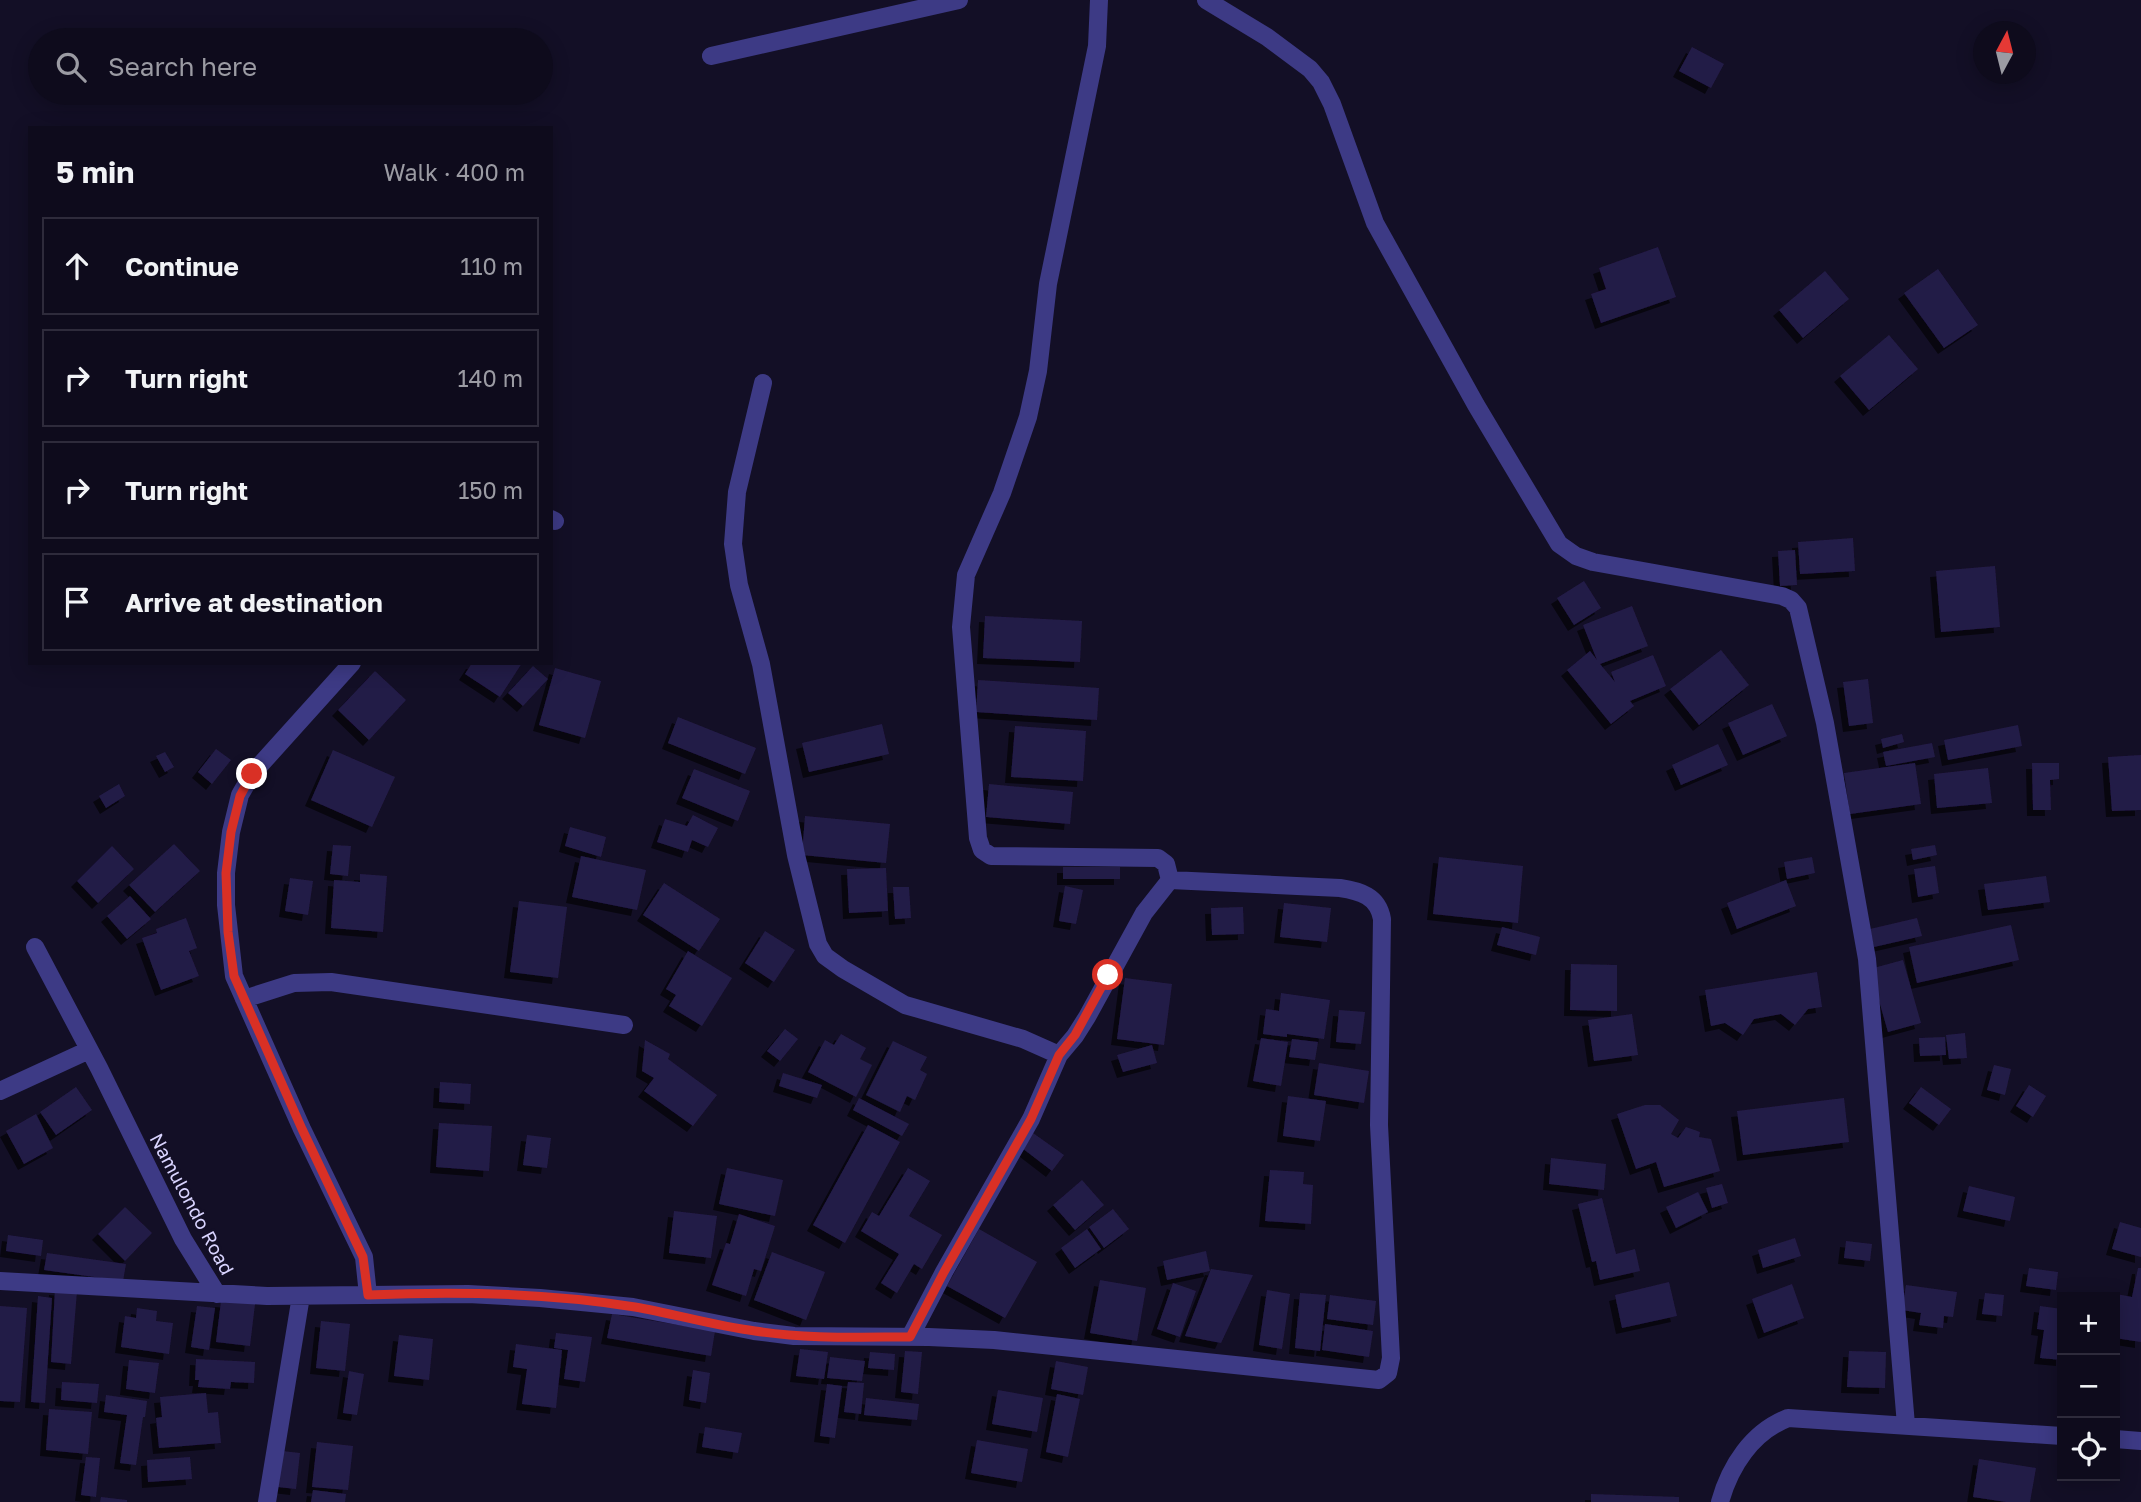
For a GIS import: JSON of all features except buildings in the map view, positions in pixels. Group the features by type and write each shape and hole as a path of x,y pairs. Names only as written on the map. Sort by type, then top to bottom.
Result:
{"street":[{"path":"711,56 960,0"},
{"path":"910,1337 1031,1119 1059,1055 1087,1017 1144,913 1170,880 1166,864 1158,858 991,856 982,850 978,838 961,627 962,599 966,575 1002,493 1030,406 1038,371 1048,284 1097,46 1099,0"},
{"path":"1206,0 1267,37 1310,69 1321,82 1332,104 1376,223 1476,405 1559,544 1576,556 1593,562 1782,596 1791,600 1798,608 1825,723 1867,959 1906,1425"},
{"path":"763,383 737,492 733,544 739,585 761,664 796,855 818,944 825,956 843,969 876,991 905,1005 1023,1039 1059,1055"},
{"path":"350,665 252,774 240,796 231,832 226,905 234,976 363,1257 368,1295"},
{"name":"Namulondo Road","path":"35,947 183,1239 217,1294 468,1294 540,1298 633,1307 754,1331 794,1336 994,1340 1380,1380 1388,1373 1391,1358 1379,1125 1381,910 1368,896 1356,890 1170,880"},
{"path":"244,999 294,983 331,982 624,1025"},
{"path":"0,1091 89,1050"},
{"path":"0,1281 217,1294"},
{"path":"267,1502 302,1296"},
{"path":"1720,1502 1741,1455 1762,1432 1774,1423 1788,1418 2057,1436"},
{"path":"2120,1439 2141,1441"}],"route":[{"path":"252,774 240,796 231,832 226,873 228,932 234,976 363,1257 368,1278 368,1295 468,1294 540,1298 633,1307 754,1331 794,1336 910,1337 1031,1119 1059,1055 1087,1017 1108,975"}]}
